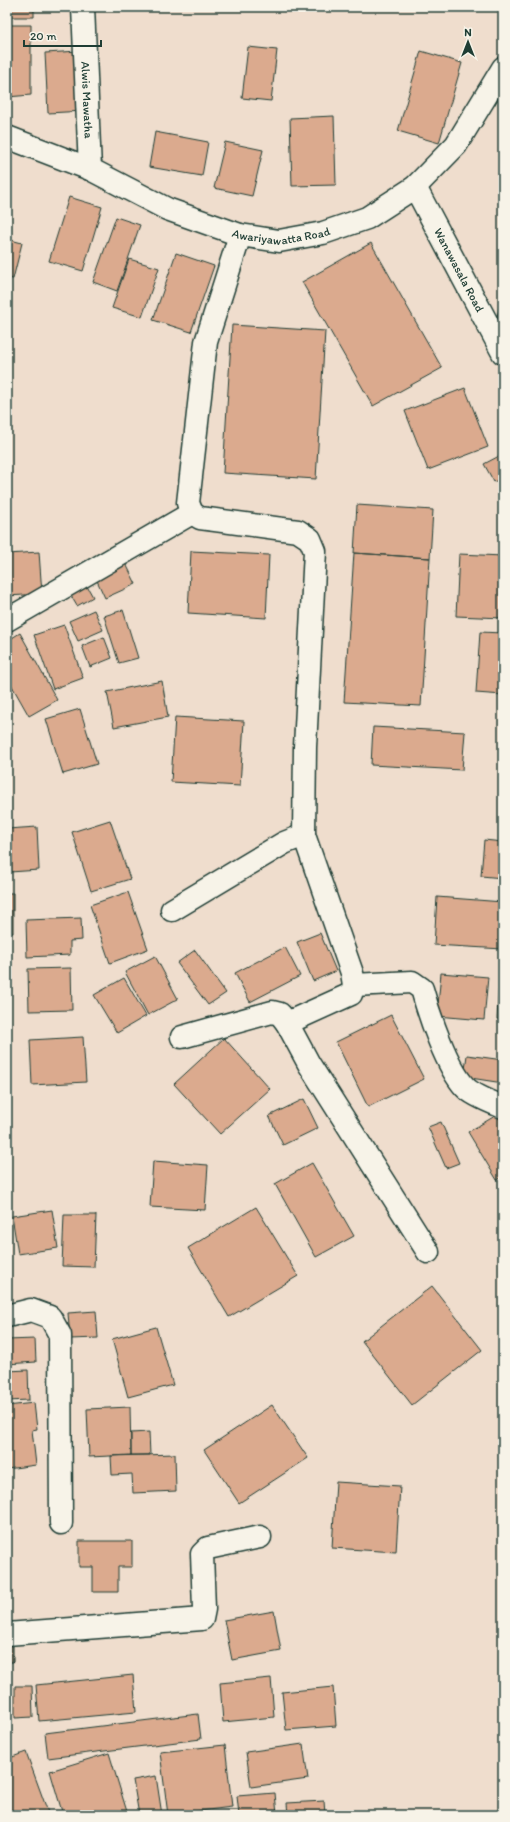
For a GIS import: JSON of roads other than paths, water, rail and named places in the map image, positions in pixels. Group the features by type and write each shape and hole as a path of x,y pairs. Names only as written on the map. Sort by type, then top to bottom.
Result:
{"street":[{"name":"Alwis Mawatha","path":"83,7 90,169"},
{"name":"Awariyawatta Road","path":"7,137 90,169 167,209 240,235 279,241 323,233 367,218 415,187 456,145 503,68"},
{"name":"Wanawasala Road","path":"415,187 503,353"},
{"path":"240,235 206,342 188,503 192,513 200,518 298,531 310,539 315,551 305,747 304,835 352,973 354,985 351,994 287,1023"},
{"path":"7,620 192,513"},
{"path":"172,910 284,843 304,835"},
{"path":"354,985 412,982 422,989 427,1007 448,1060 465,1088 503,1107"},
{"path":"182,1037 272,1012 280,1014 287,1023 309,1064 428,1252"},
{"path":"7,1316 30,1310 50,1317 60,1335 61,1523"},
{"path":"7,1634 202,1620 204,1609 202,1554 208,1548 260,1537"}]}
